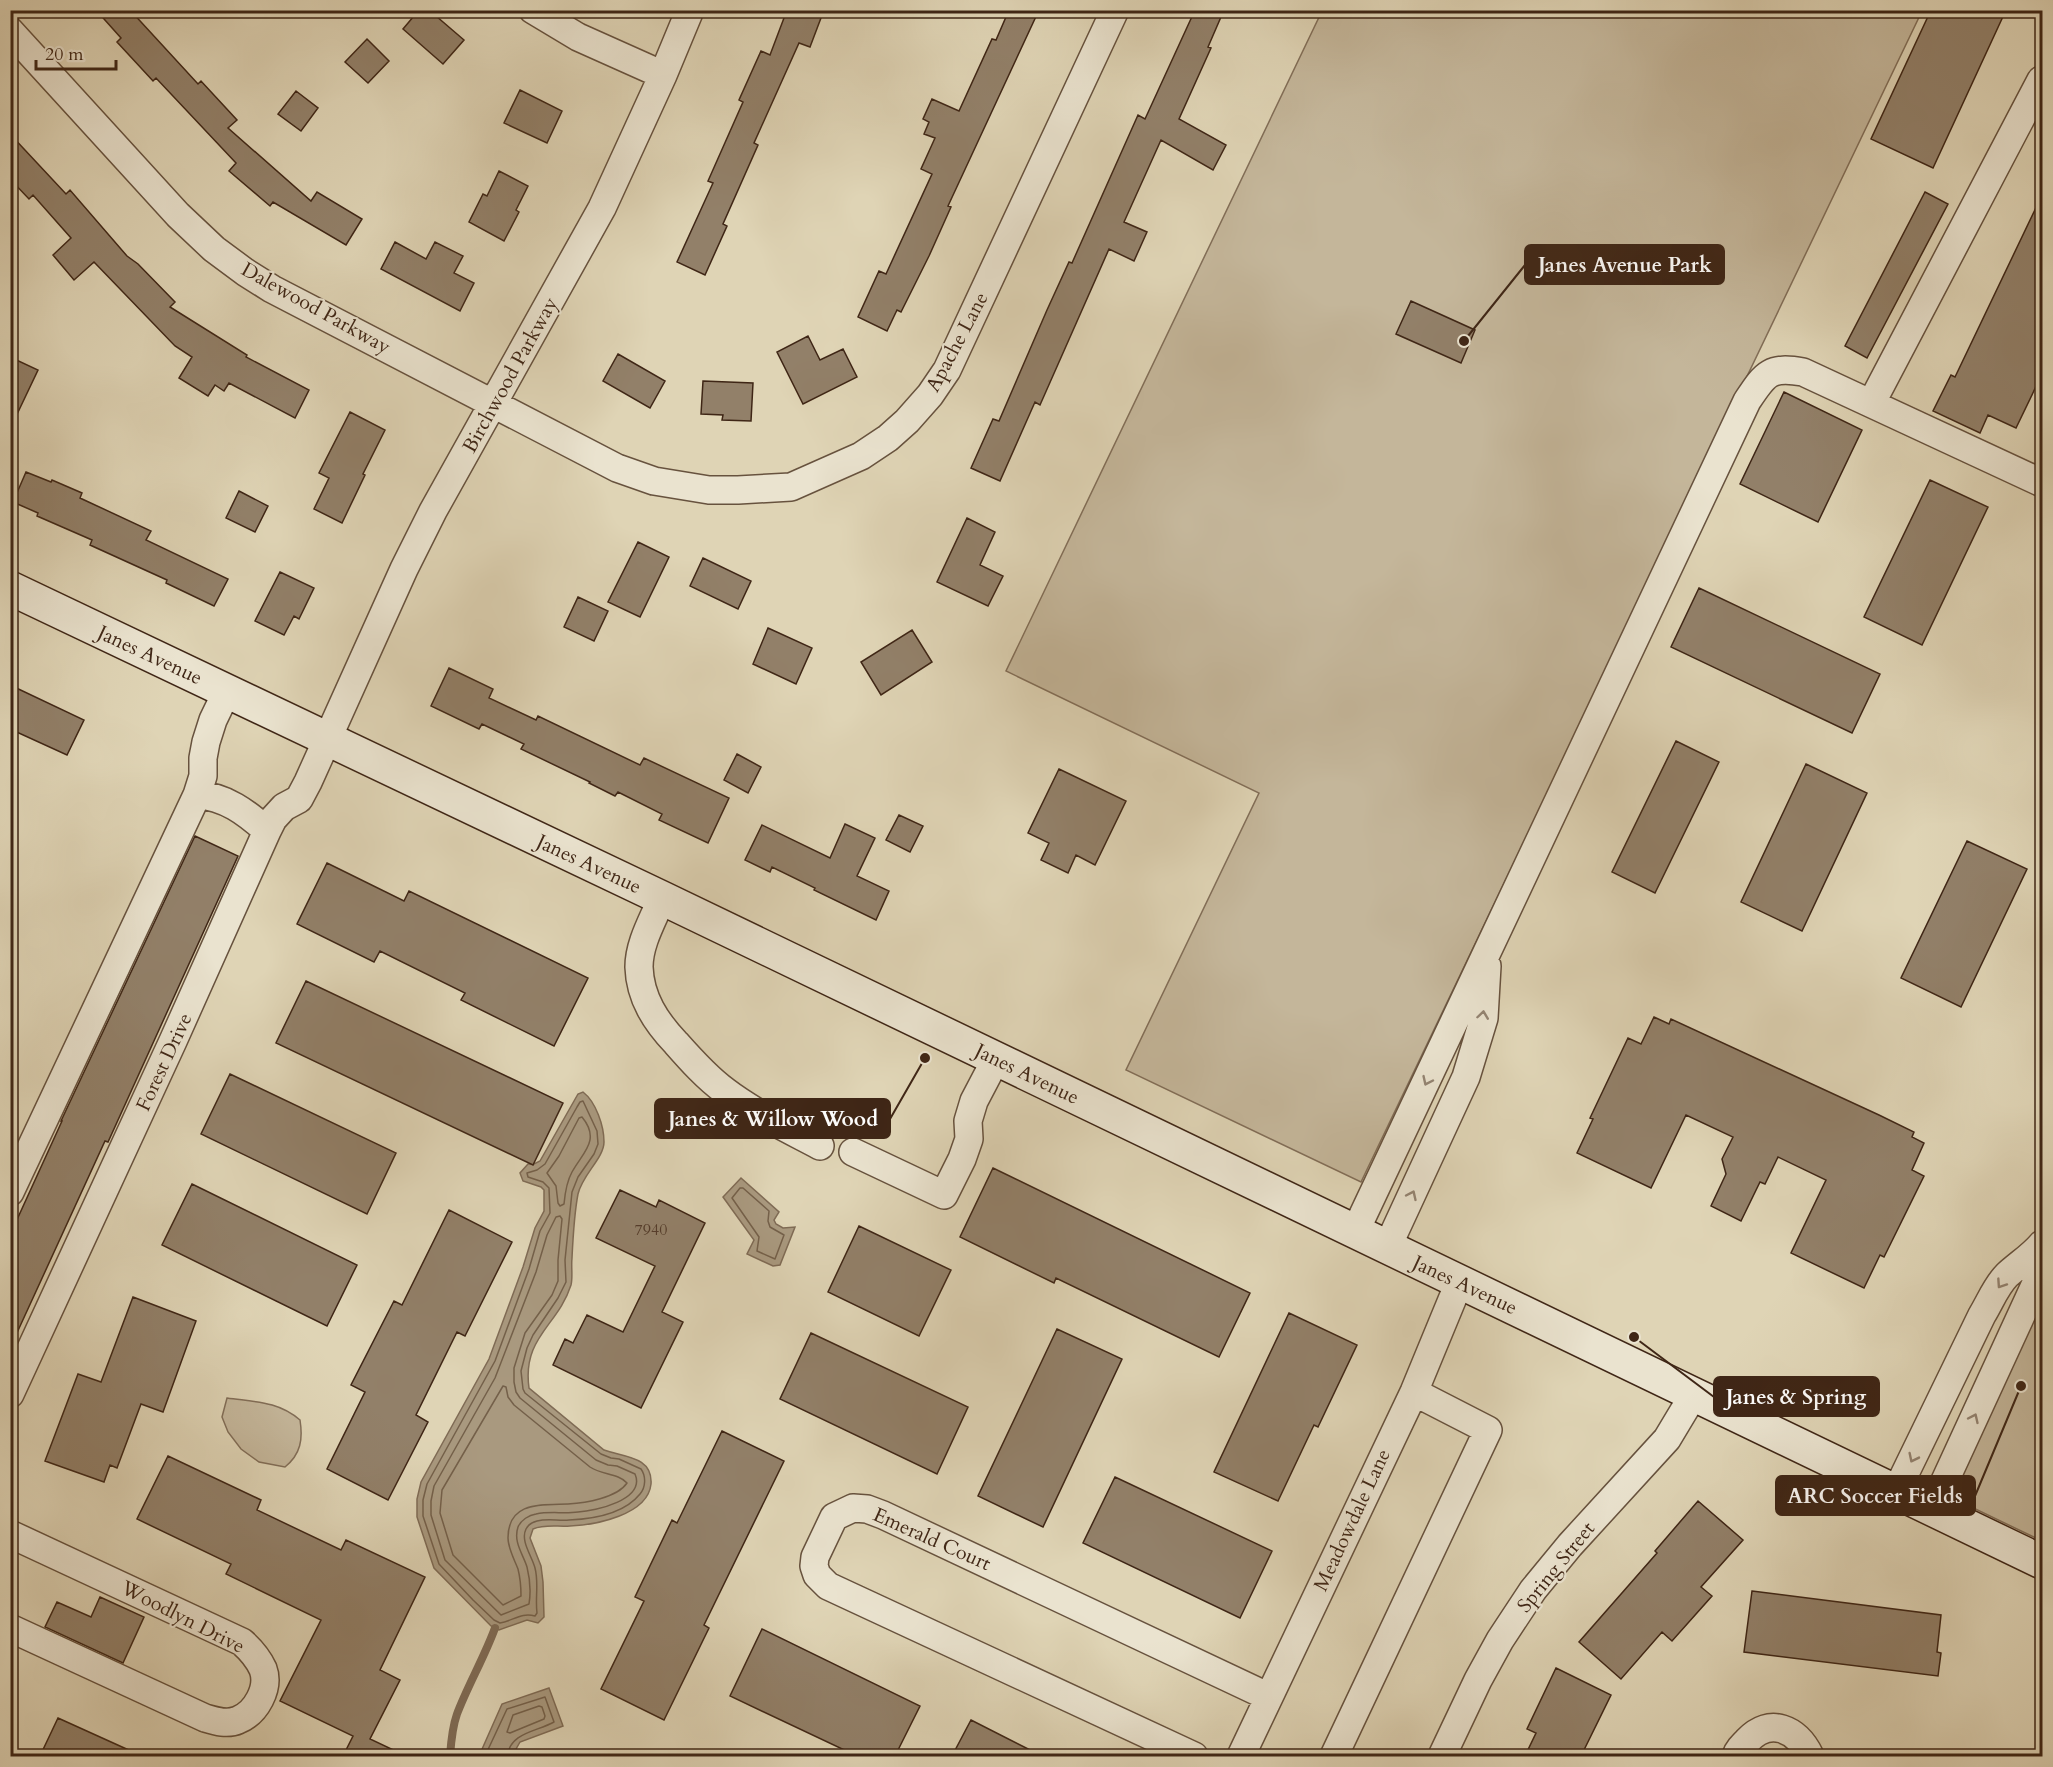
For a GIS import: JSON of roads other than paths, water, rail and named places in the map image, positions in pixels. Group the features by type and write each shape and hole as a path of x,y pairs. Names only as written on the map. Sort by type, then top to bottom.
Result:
{"street":[{"path":"533,10 578,37 663,75"},
{"name":"Birchwood Parkway","path":"327,739 404,569 433,511 492,402 603,208 690,10"},
{"name":"Apache Lane","path":"492,402 617,468 654,481 683,487 738,490 791,487 861,456 888,438 907,421 930,396 947,370 1115,10"},
{"name":"Dalewood Parkway","path":"10,31 178,215 214,249 272,289 492,402"},
{"path":"1872,402 2042,80"},
{"path":"1355,1232 1744,408 1758,384 1771,371 1787,369 1803,372 2043,483"},
{"name":"Janes Avenue","path":"10,588 662,898 2043,1562"},
{"path":"10,1192 197,795 203,776 202,758 206,742 213,720 227,691"},
{"name":"Forest Drive","path":"10,1394 267,831 273,819 284,807 299,799 327,739"},
{"path":"197,795 210,795 225,801 249,814 267,831"},
{"path":"662,898 642,945 639,967 643,993 652,1013 696,1066 724,1090 758,1112 820,1146"},
{"path":"1387,1248 1466,1077 1484,1018 1488,953"},
{"path":"853,1152 944,1195 969,1139 968,1121 974,1101 996,1059"},
{"path":"1896,1492 1994,1294 2005,1277 2032,1256 2043,1244"},
{"path":"1932,1509 2043,1270"},
{"name":"Meadowdale Lane","path":"1241,1756 1414,1392 1460,1282"},
{"path":"1334,1756 1488,1430 1414,1392"},
{"name":"Spring Street","path":"1442,1756 1478,1680 1500,1640 1533,1590 1666,1438 1694,1394"},
{"name":"Emerald Court","path":"1194,1756 828,1586 817,1575 814,1566 815,1557 834,1517 853,1508 867,1509 884,1515 1269,1696"},
{"name":"Woodlyn Drive","path":"10,1534 243,1642 254,1654 263,1671 264,1685 260,1701 237,1721 220,1723 10,1628"},
{"path":"1736,1756 1755,1732 1774,1726 1790,1732 1803,1742 1810,1756"}],"water":[{"path":"583,1092 592,1102 601,1122 604,1136 603,1148 580,1187 574,1226 571,1285 531,1356 528,1371 529,1388 604,1450 628,1456 642,1463 650,1475 651,1484 648,1495 641,1504 619,1516 593,1523 533,1529 530,1538 541,1566 544,1617 538,1623 527,1620 499,1630 491,1626 434,1568 417,1517 417,1499 421,1482 489,1359 535,1228 544,1211 544,1190 523,1181 520,1173 528,1164 540,1161 578,1094"},
{"path":"741,1178 779,1212 774,1220 776,1224 783,1228 795,1227 780,1265 773,1266 747,1254 754,1240 723,1197"},
{"path":"549,1688 563,1726 520,1742 512,1756 479,1756 502,1704"}],"waterway":[{"path":"450,1756 457,1714 495,1628"}],"place":[{"name":"Janes Avenue Park","path":"1464,341"},
{"name":"Janes & Willow Wood","path":"925,1058"},
{"name":"Janes & Spring","path":"1634,1337"},
{"name":"ARC Soccer Fields","path":"2021,1386"}]}
